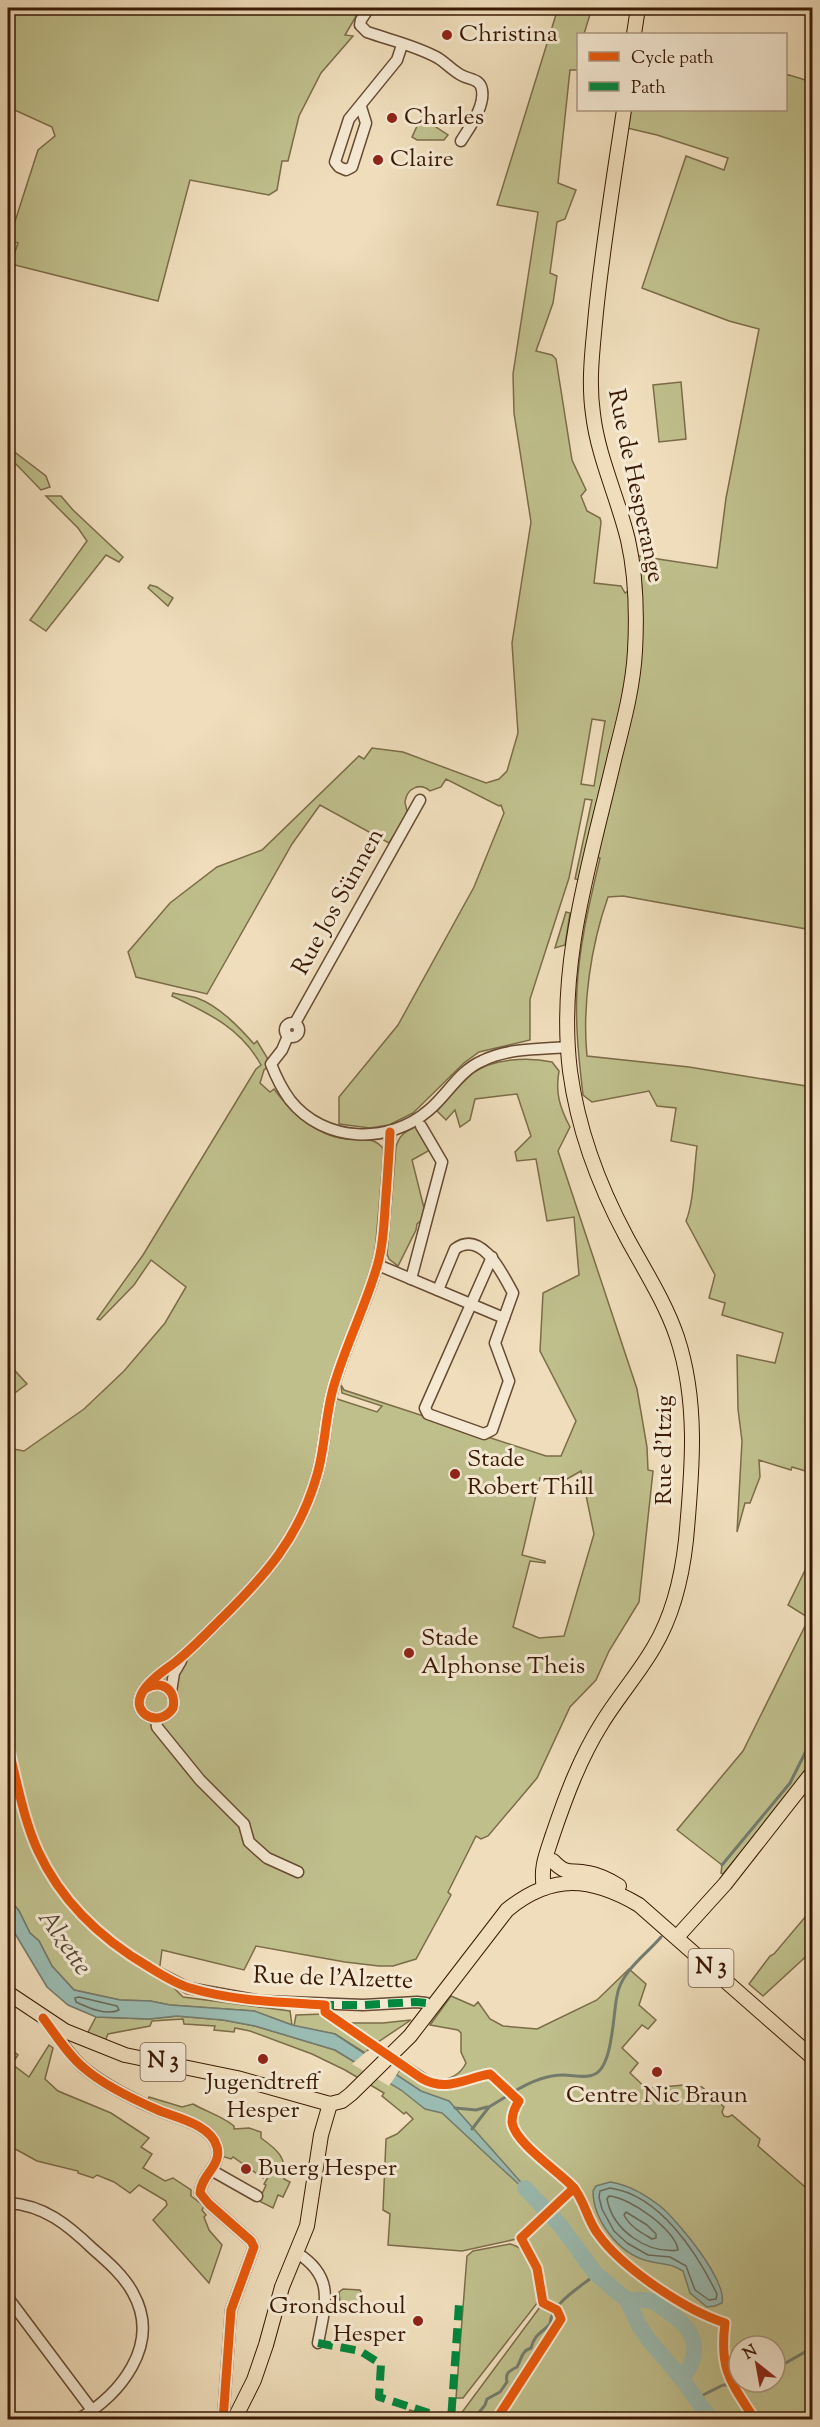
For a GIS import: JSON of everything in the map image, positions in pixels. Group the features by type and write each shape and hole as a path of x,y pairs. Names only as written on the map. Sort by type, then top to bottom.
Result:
{"main road":[{"path":"634,33 638,8"},
{"name":"Rue de Hesperange","path":"568,1047 569,962 577,916 631,689 635,650 635,586 628,540 598,442 590,393 600,270 624,111"},
{"name":"Rue d'Itzig","path":"551,1886 542,1869 567,1794 587,1750 656,1644 670,1613 686,1545 693,1432 690,1393 676,1334 662,1301 616,1217 594,1165 575,1103 568,1047"},
{"path":"677,1937 725,1884 813,1773"},
{"name":"Rue d'Itzig","path":"550,1844 553,1862 551,1886"},
{"path":"553,1862 567,1872 585,1872 603,1877 619,1886 639,1905"},
{"name":"N 3","path":"8,1993 43,2018 95,2044 125,2055 237,2078 330,2104 342,2101 410,2036 507,1910 518,1901 551,1886 577,1882 615,1891 639,1905 813,2057"},
{"path":"234,2420 254,2380 282,2287 307,2226 321,2135 330,2104"}],"street":[{"path":"369,8 361,20 360,25 363,29 439,58 462,76 476,80 480,85 483,92 481,103 476,117 460,141"},
{"path":"361,107 366,123 352,167 346,170 335,162 349,119 397,60 402,45"},
{"name":"Rue Jos Sünnen","path":"390,1132 368,1135 346,1133 326,1127 307,1116 291,1101 279,1083 271,1064 282,1050 288,1036 298,1034 299,1029 295,1023 420,800"},
{"path":"145,1689 156,1684 162,1685 171,1692 174,1697 173,1708 166,1716 156,1719 145,1714 140,1704 141,1693 145,1689 184,1655 269,1570 294,1530 317,1477 325,1444 334,1383 382,1249 390,1132 409,1124 429,1110 468,1068 484,1060 532,1050 568,1047"},
{"path":"411,1279 442,1162 421,1126"},
{"path":"438,1290 455,1250 459,1246 468,1245 477,1247 492,1257 513,1293 495,1343 509,1381 492,1430 484,1434 428,1414 425,1408 492,1257"},
{"path":"378,1265 504,1318"},
{"path":"171,1692 174,1673 184,1655"},
{"path":"156,1719 157,1727 200,1780 244,1824 249,1842 267,1858 298,1872"},
{"name":"Rue de l'Alzette","path":"159,1973 188,1988 261,2001 355,2005 417,2002 426,2003 432,2008"},
{"path":"43,2018 85,2069 104,2082 157,2109 198,2126 210,2135 217,2148 215,2164 200,2188 202,2197 251,2241 254,2247 231,2310 223,2420"},
{"path":"211,2170 257,2196"},
{"path":"8,2203 28,2205 62,2221 110,2265 134,2293 140,2310 142,2340 137,2360 126,2378 111,2395 77,2420"},
{"path":"297,2253 312,2262 327,2296 318,2343"},
{"path":"10,2306 92,2410"}],"green space":[{"path":"8,8 361,8 345,35 353,36 321,73 299,116 288,161 282,161 277,190 269,195 190,180 158,301 11,264 18,243 9,240 38,150 55,136 52,127 8,107"},
{"path":"558,8 592,8 584,33 577,33 577,70 570,70 558,183 576,190 565,219 557,222 550,273 557,276 553,303 536,351 552,355 556,359 572,460 586,490 581,496 587,511 600,518 601,522 594,583 621,586 625,593 635,587 642,588 638,556 717,568 726,498 759,329 729,321 642,288 686,156 724,170 728,158 657,135 627,128 630,111 787,111 787,74 812,82 812,930 623,896 608,897 597,935 587,996 587,1056 689,1067 812,1087 812,1473 792,1467 791,1470 759,1460 760,1477 750,1503 745,1503 737,1532 742,1441 738,1409 737,1355 775,1363 783,1333 722,1315 725,1303 709,1298 715,1275 686,1221 692,1195 697,1146 671,1141 676,1108 657,1106 649,1091 592,1102 583,1095 577,1029 578,973 600,858 592,856 581,880 575,879 592,800 585,799 569,878 530,999 530,1040 479,1052 464,1063 413,1113 389,1125 370,1128 339,1124 339,1097 398,1025 474,887 504,813 501,805 446,779 441,787 430,791 422,787 415,788 406,797 406,816 389,843 320,805 292,844 207,994 136,977 128,952 170,903 217,867 262,850 359,756 364,759 372,748 403,752 486,783 499,779 507,771 518,733 512,643 531,522 514,413 513,374 538,212 497,205","holes":["592,719 605,721 594,786 581,784"]},
{"path":"425,109 433,125 448,135 444,140 417,140 412,137"},
{"path":"681,382 686,439 659,442 653,385"},
{"path":"8,447 46,476 50,487 41,490 16,464 8,460"},
{"path":"46,496 61,496 123,557 119,562 106,555 46,631 30,620 87,541 78,528"},
{"path":"150,585 173,598 168,606 148,588"},
{"path":"566,912 570,913 565,945 555,948"},
{"path":"173,993 197,998 213,1006 254,1044 257,1041 271,1064 264,1070 260,1083 270,1092 274,1089 300,1118 336,1137 372,1141 384,1150 374,1263 331,1397 377,1412 382,1406 342,1393 341,1385 344,1390 546,1456 561,1456 576,1421 540,1351 543,1293 579,1275 574,1217 547,1221 536,1159 517,1161 515,1152 531,1136 517,1094 475,1099 470,1120 460,1127 455,1110 446,1120 437,1111 463,1082 481,1068 511,1060 552,1062 559,1071 559,1100 570,1127 558,1151 637,1389 647,1447 648,1470 653,1471 639,1602 609,1651 596,1680 570,1707 537,1778 488,1836 481,1839 476,1836 448,1892 451,1895 416,1959 393,1966 379,1966 256,1946 244,1970 162,1950 159,1973 183,1997 290,2011 292,2025 254,2011 120,2000 74,1990 52,1966 39,1941 30,1933 19,1911 8,1897 8,1448 24,1451 84,1409 124,1371 165,1323 186,1287 151,1260 134,1285 100,1320 97,1319 143,1255 256,1069 261,1065 253,1052 234,1031 172,996","holes":["581,1471 594,1534 564,1636 539,1638 513,1627 530,1561 545,1563 545,1561 522,1555 540,1478 560,1483"]},
{"path":"415,1127 421,1131 430,1150 412,1160 426,1216 417,1224 398,1266 389,1259 387,1254 396,1147 402,1135"},
{"path":"8,1363 27,1384 8,1398"},
{"path":"812,1556 812,1760 796,1786 723,1874 721,1873 722,1865 677,1830 743,1751 809,1618 788,1605"},
{"path":"806,1916 812,1922 812,1951 763,1996 749,1984 770,1956"},
{"path":"629,1969 646,1984 639,2005 656,2020 648,2029 642,2025 622,2048 638,2063 630,2073 649,2091 652,2088 684,2085 702,2087 724,2107 722,2112 724,2116 732,2115 760,2139 758,2146 812,2193 812,2419 457,2419 543,2303 541,2285 530,2254 521,2238 462,2251 388,2245 390,2214 383,2210 386,2139 397,2134 413,2119 382,2096 384,2093 345,2070 312,2054 250,2031 235,2028 234,2032 214,2030 215,2026 184,2024 183,2019 152,2021 150,2026 108,2034 105,2041 87,2034 96,2017 149,2019 177,2016 223,2020 255,2026 335,2050 390,2084 406,2061 437,2081 454,2076 461,2071 466,2063 461,2052 461,2033 458,2030 430,2025 451,1996 474,2006 478,2002 490,2019 503,2026 537,2029 597,2000"},
{"path":"324,2014 371,2047 365,2053 335,2034 294,2026 296,2015"},
{"path":"411,2020 375,2044 346,2023 383,2023"},
{"path":"49,2045 53,2048 45,2079 58,2091 111,2113 149,2138 141,2147 152,2154 143,2168 165,2181 173,2178 191,2190 191,2196 204,2206 202,2210 206,2215 204,2217 209,2230 222,2245 209,2283 153,2220 167,2205 166,2201 139,2185 130,2193 114,2182 97,2175 93,2178 78,2173 78,2171 37,2161 8,2145 8,2047 18,2055 12,2064 29,2077"},
{"path":"149,2097 182,2107 193,2104 225,2119 234,2126 234,2129 249,2128 261,2132 261,2138 283,2160 284,2179 290,2182 283,2197 278,2195 273,2208 259,2201 266,2185 264,2184 273,2169 263,2178 233,2157 231,2159 221,2156 217,2139 148,2100"},
{"path":"510,2244 524,2252 534,2267 537,2276 538,2302 463,2398 456,2398 467,2256 473,2251"},
{"path":"343,2289 360,2290 364,2297 362,2302 358,2305 340,2302 339,2292"},
{"path":"410,2410 439,2419 405,2419"}],"water":[{"name":"Alzette","path":"8,1897 19,1911 30,1933 39,1941 52,1966 74,1990 120,2000 254,2011 292,2025 335,2034 421,2091 449,2101 541,2205 442,2113 425,2109 401,2090 335,2050 255,2026 223,2020 177,2016 149,2019 96,2017 68,2005 47,1987 8,1922"},
{"path":"610,2182 630,2188 648,2198 660,2206 678,2224 700,2252 717,2280 722,2293 722,2303 707,2307 690,2293 683,2271 637,2257 618,2243 603,2224 594,2202 593,2191 596,2186"}],"pier":[{"path":"367,2051 399,2071 389,2086 352,2064"}],"waterway":[{"path":"722,1865 790,1783 812,1739"},
{"path":"515,2091 544,2078 557,2075 588,2076 601,2069 609,2050 619,1987 629,1971 661,1937"},
{"path":"472,2129 489,2107 507,2096"},
{"path":"455,2108 476,2110 487,2107"},
{"name":"Alzette","path":"525,2188 560,2225 596,2274 627,2300 649,2340 682,2379 711,2420"},
{"path":"473,2420 487,2399 500,2392 507,2382 508,2373 517,2367 523,2353 531,2348 536,2336 550,2324 561,2302 596,2274"},
{"name":"Alzette","path":"627,2300 653,2302 685,2326 690,2334 694,2350 689,2369 682,2379"},
{"path":"787,2362 812,2348"},
{"path":"695,2399 727,2385"}],"marked path":[{"path":"319,2005 417,2002 426,2003 432,2008"},
{"path":"318,2343 360,2351 381,2364 379,2397 451,2420 459,2304"}],"cycle path":[{"path":"145,1689 156,1685 170,1691 174,1701 173,1708 168,1714 155,1718 144,1713 139,1702 143,1691 155,1678 197,1643 252,1588 279,1555 310,1498 320,1464 335,1382 380,1256 384,1229 390,1132"},
{"path":"8,1747 28,1826 48,1870 84,1918 131,1956 174,1982 206,1992 257,2000 325,2005 325,2012 430,2082 456,2083 490,2074 519,2101 512,2122 520,2138 576,2191 594,2228 609,2247 638,2274 674,2298 725,2323 724,2353 729,2375 755,2420"},
{"path":"43,2018 78,2063 92,2074 131,2097 201,2128 214,2139 217,2147 217,2160 204,2181 200,2193 209,2204 251,2241 254,2247 231,2310 223,2420"},
{"path":"496,2420 561,2319 557,2310 543,2303 537,2268 521,2238 574,2188"}],"place":[{"name":"Christina","path":"447,35"},
{"name":"Charles","path":"392,118"},
{"name":"Claire","path":"378,160"},
{"name":"Stade Robert Thill","path":"455,1474"},
{"name":"Stade Alphonse Theis","path":"409,1653"},
{"name":"Jugendtreff Hesper","path":"263,2059"},
{"name":"Centre Nic Braun","path":"657,2072"},
{"name":"Buerg Hesper","path":"246,2169"},
{"name":"Grondschoul Hesper","path":"418,2321"}]}
